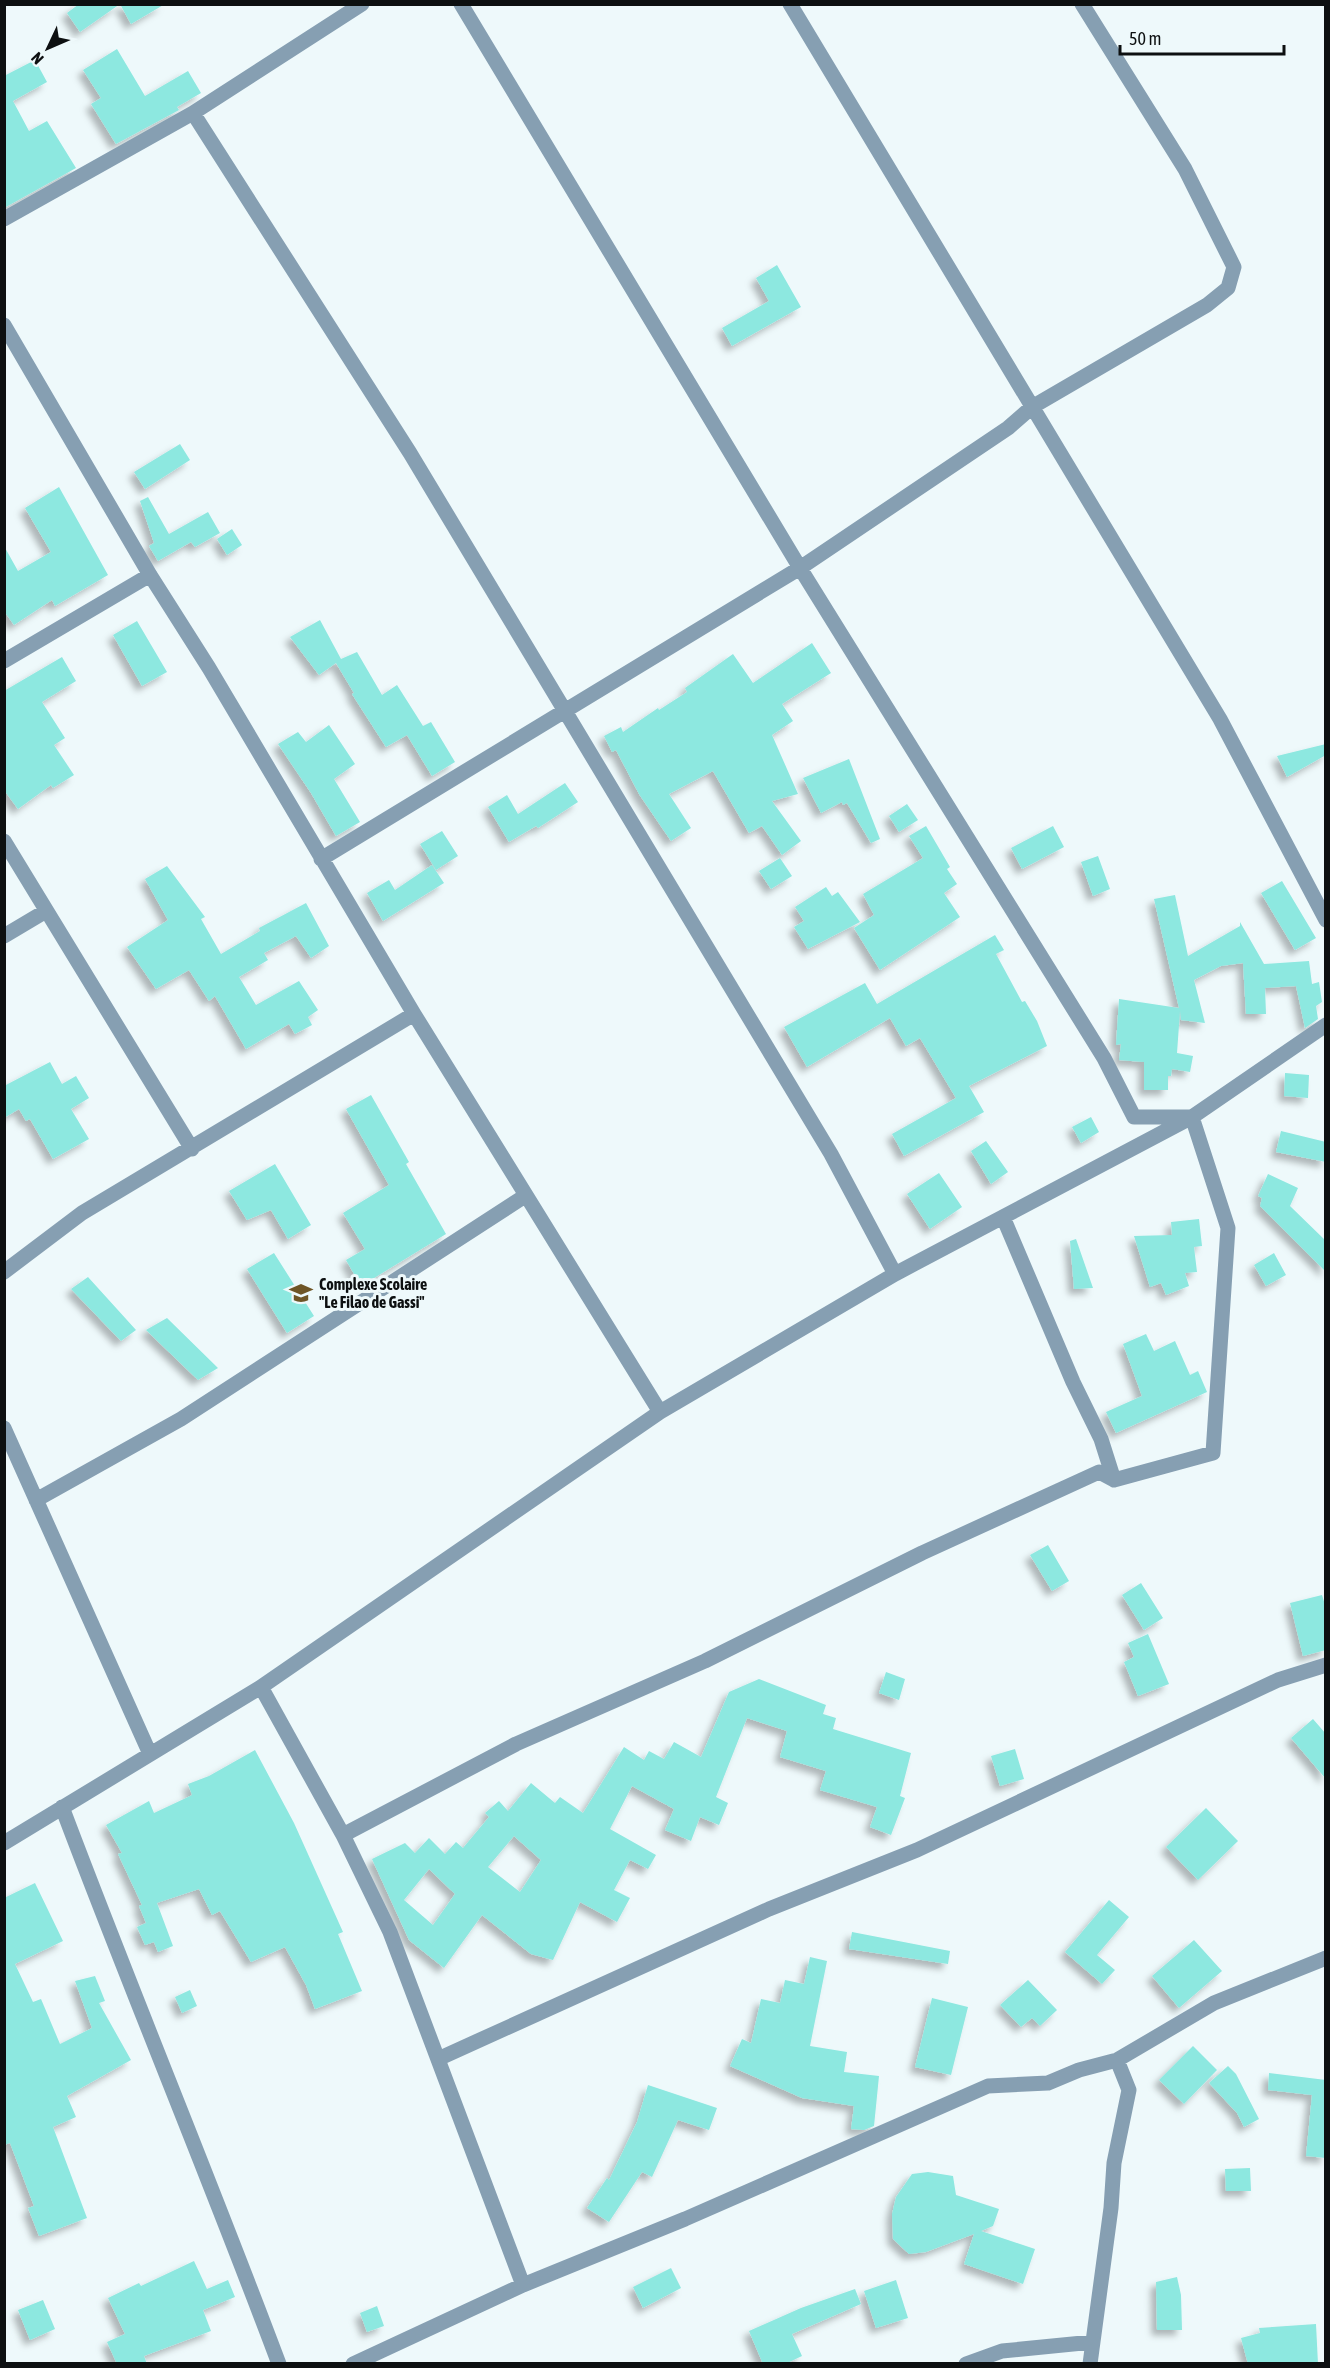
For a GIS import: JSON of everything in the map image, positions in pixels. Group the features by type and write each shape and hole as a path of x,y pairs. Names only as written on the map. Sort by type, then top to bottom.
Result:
{"street":[{"path":"4,219 193,113 362,4"},
{"path":"461,4 800,568 1104,1058 1134,1117 1192,1117"},
{"path":"790,4 1220,719 1326,920"},
{"path":"321,860 800,568 1008,428 1032,407 1207,305 1228,288 1234,267 1185,169 1082,4"},
{"path":"193,113 410,453 831,1154 895,1274"},
{"path":"4,325 150,575 209,668 321,860 525,1196 660,1412"},
{"path":"4,661 150,575"},
{"path":"4,841 192,1149"},
{"path":"4,936 46,911"},
{"path":"4,1272 82,1213 414,1014"},
{"path":"4,1843 261,1688 660,1412 895,1274 1192,1117 1326,1025"},
{"path":"343,1835 516,1744 705,1661 932,1548 1099,1472 1114,1480 1213,1453 1228,1228 1192,1117"},
{"path":"36,1500 181,1419 525,1196"},
{"path":"1003,1217 1073,1382 1101,1439 1114,1480"},
{"path":"4,1428 150,1754"},
{"path":"438,2059 769,1909 917,1850 1278,1680 1326,1665"},
{"path":"261,1688 343,1835 390,1932 524,2285"},
{"path":"62,1807 124,1971 207,2174 279,2364"},
{"path":"352,2364 524,2285 685,2219 988,2086 1048,2083 1079,2070 1117,2060 1214,2003 1326,1958"},
{"path":"1090,2364 1111,2208 1114,2163 1129,2090 1117,2060"},
{"path":"966,2364 1002,2351 1093,2342"}],"building":[{"path":"79,4 120,4 80,32 67,13"},
{"path":"120,4 165,4 131,24"},
{"path":"117,49 145,96 188,71 201,93 177,107 179,110 116,144 91,104 101,98 83,70"},
{"path":"35,60 47,82 13,101 29,131 47,121 76,168 4,208 4,76"},
{"path":"777,265 801,307 732,346 722,328 769,301 756,278"},
{"path":"180,444 190,460 145,489 134,472"},
{"path":"59,487 108,575 55,606 52,600 14,625 4,611 4,546 18,571 51,552 25,508"},
{"path":"148,497 169,534 208,512 220,533 195,547 191,542 158,561 149,546 154,543 140,501"},
{"path":"232,529 242,545 227,555 217,539"},
{"path":"320,620 341,659 357,652 382,695 397,685 423,726 431,722 455,762 432,776 407,735 386,747 352,694 354,693 336,663 319,675 290,637"},
{"path":"137,621 167,672 142,686 113,635"},
{"path":"812,643 831,673 782,704 793,721 772,735 798,794 772,801 801,841 782,855 762,826 749,833 713,771 669,794 691,828 671,841 639,794 616,750 612,752 604,736 621,727 623,732 658,708 659,710 687,692 685,688 733,654 753,683"},
{"path":"62,657 76,681 42,702 65,738 54,745 74,775 53,788 51,785 18,809 4,790 4,691"},
{"path":"329,725 355,764 334,779 360,822 336,836 278,744 298,732 306,742"},
{"path":"1326,744 1326,755 1287,777 1277,756"},
{"path":"849,759 880,839 871,843 847,803 843,805 842,802 821,813 803,778"},
{"path":"565,783 578,802 538,828 536,826 509,842 488,807 507,795 518,814"},
{"path":"907,804 918,820 899,832 889,816"},
{"path":"926,826 950,867 947,869 957,884 944,893 960,917 880,970 854,928 874,915 863,894 923,858 909,836"},
{"path":"1053,826 1064,847 1022,869 1011,848"},
{"path":"442,831 458,856 436,870 420,844"},
{"path":"1098,856 1110,889 1093,896 1081,862"},
{"path":"780,858 792,876 771,889 759,871"},
{"path":"432,865 444,883 383,921 367,893 389,880 395,890"},
{"path":"167,866 205,917 201,919 221,954 260,931 259,928 306,903 329,946 311,958 296,936 264,953 268,960 239,977 256,1005 299,981 318,1010 308,1017 312,1025 295,1034 289,1024 246,1049 215,996 209,1001 189,970 156,989 127,947 168,920 145,879"},
{"path":"1282,881 1316,938 1295,950 1261,893"},
{"path":"826,887 832,896 838,892 860,922 808,949 794,927 804,921 795,907"},
{"path":"1175,895 1188,956 1240,926 1240,922 1264,964 1309,961 1312,984 1319,982 1322,1002 1316,1006 1318,1019 1305,1028 1296,986 1265,988 1266,1014 1246,1014 1243,963 1221,966 1194,980 1205,1023 1181,1020 1180,1011 1177,1053 1193,1056 1190,1072 1172,1069 1171,1076 1168,1076 1168,1090 1144,1090 1144,1062 1119,1060 1121,1044 1116,1045 1119,999 1179,1008 1154,899"},
{"path":"995,935 1004,950 996,954 1022,1002 1025,1001 1037,1021 1047,1046 969,1086 984,1112 904,1156 892,1134 956,1098 920,1038 906,1046 890,1018 807,1067 784,1027 865,983 877,1004"},
{"path":"50,1062 62,1084 76,1076 89,1098 71,1109 89,1139 53,1159 30,1119 26,1121 19,1109 4,1118 4,1086"},
{"path":"1285,1073 1309,1075 1308,1098 1284,1096"},
{"path":"371,1095 409,1162 406,1164 446,1234 361,1286 346,1260 365,1249 343,1213 389,1185 346,1109"},
{"path":"1091,1117 1099,1132 1081,1143 1072,1127"},
{"path":"1281,1131 1326,1142 1326,1162 1276,1152"},
{"path":"986,1141 1008,1172 991,1184 971,1151"},
{"path":"275,1164 311,1225 288,1239 271,1210 247,1220 229,1191"},
{"path":"939,1173 962,1207 930,1229 907,1194"},
{"path":"1268,1174 1298,1188 1290,1206 1326,1241 1326,1272 1260,1206 1262,1198 1258,1196"},
{"path":"1199,1219 1202,1246 1194,1247 1197,1272 1185,1273 1189,1286 1166,1295 1161,1283 1150,1287 1134,1236 1172,1235 1171,1222"},
{"path":"1076,1239 1093,1288 1074,1289 1070,1241"},
{"path":"274,1253 314,1316 287,1333 247,1269"},
{"path":"1274,1253 1286,1275 1266,1286 1254,1265"},
{"path":"88,1277 136,1330 121,1341 71,1289"},
{"path":"167,1318 218,1368 198,1380 146,1330"},
{"path":"1146,1334 1154,1351 1175,1341 1190,1375 1198,1371 1207,1392 1116,1433 1106,1412 1142,1396 1123,1344"},
{"path":"1048,1545 1069,1581 1052,1591 1030,1555"},
{"path":"1141,1583 1163,1618 1144,1630 1122,1595"},
{"path":"1322,1595 1326,1608 1326,1650 1303,1656 1290,1603"},
{"path":"1148,1634 1169,1684 1138,1696 1124,1662 1134,1657 1128,1643"},
{"path":"886,1672 905,1679 899,1700 879,1693"},
{"path":"759,1679 826,1705 823,1714 836,1718 833,1729 911,1753 900,1796 905,1798 891,1835 870,1827 877,1807 820,1790 826,1771 780,1757 787,1731 747,1718 716,1797 728,1803 719,1825 700,1817 691,1841 665,1830 674,1809 632,1786 610,1829 656,1855 648,1869 630,1860 614,1890 630,1898 617,1922 580,1902 553,1960 531,1954 482,1915 444,1968 409,1940 372,1859 405,1843 415,1853 429,1838 445,1854 456,1842 463,1848 489,1817 485,1813 499,1801 508,1811 531,1783 555,1803 560,1797 583,1813 624,1747 644,1760 649,1751 664,1759 674,1742 701,1757 729,1692","holes":["514,1836 541,1860 520,1892 488,1867","429,1869 455,1894 433,1925 404,1900"]},
{"path":"1313,1719 1326,1734 1326,1779 1291,1738"},
{"path":"1015,1749 1024,1779 1000,1786 991,1756"},
{"path":"255,1750 294,1823 343,1932 338,1934 362,1991 315,2009 306,1985 285,1947 251,1962 220,1911 212,1915 199,1889 157,1903 173,1946 158,1952 154,1942 145,1945 137,1927 146,1923 139,1906 142,1905 118,1854 122,1853 106,1825 149,1801 154,1813 192,1795 188,1784 209,1776"},
{"path":"1206,1808 1238,1841 1198,1880 1166,1847"},
{"path":"35,1883 63,1941 15,1964 33,2002 41,1999 60,2044 92,2028 75,1981 95,1976 105,2001 99,2003 131,2060 67,2096 76,2117 53,2127 87,2218 39,2236 28,2208 34,2206 10,2143 4,2145 4,1898"},
{"path":"1109,1900 1129,1917 1097,1955 1115,1970 1102,1984 1065,1952"},
{"path":"852,1932 950,1951 948,1964 849,1949"},
{"path":"1194,1940 1222,1971 1179,2008 1152,1976"},
{"path":"810,1957 827,1961 810,2046 847,2052 844,2072 879,2076 874,2126 864,2130 851,2129 854,2106 802,2098 730,2066 742,2039 751,2043 761,1999 780,2003 785,1980 804,1984"},
{"path":"1028,1980 1057,2010 1040,2026 1032,2018 1021,2027 1000,2005"},
{"path":"190,1990 197,2006 182,2013 175,1997"},
{"path":"932,1998 968,2007 951,2075 915,2067"},
{"path":"1193,2046 1217,2070 1184,2104 1159,2080"},
{"path":"1228,2066 1236,2074 1259,2119 1244,2127 1237,2113 1209,2083"},
{"path":"1269,2073 1326,2080 1326,2158 1306,2156 1312,2095 1268,2090"},
{"path":"648,2085 717,2108 709,2130 678,2120 652,2177 642,2172 609,2222 587,2208 607,2178 609,2180 637,2122"},
{"path":"1250,2168 1251,2191 1226,2191 1225,2169"},
{"path":"928,2172 953,2176 956,2195 999,2209 993,2226 981,2231 1035,2249 1023,2284 964,2264 974,2234 926,2252 909,2254 893,2239 892,2214 896,2197 912,2174"},
{"path":"194,2261 207,2289 228,2280 235,2297 203,2310 211,2331 144,2356 147,2364 117,2364 107,2342 125,2334 108,2298 139,2283 141,2286"},
{"path":"671,2268 681,2288 643,2308 633,2287"},
{"path":"1177,2277 1181,2295 1182,2330 1157,2330 1156,2282"},
{"path":"896,2280 908,2318 876,2328 864,2291"},
{"path":"855,2289 861,2304 792,2334 802,2356 785,2364 763,2364 749,2331 801,2308"},
{"path":"43,2300 55,2329 30,2340 18,2310"},
{"path":"377,2306 384,2326 367,2332 360,2313"},
{"path":"1316,2324 1318,2364 1248,2364 1241,2338 1260,2333 1259,2328"}],"place":[{"name":"Complexe Scolaire \"Le Filao de Gassi\"","path":"301,1293"}]}
